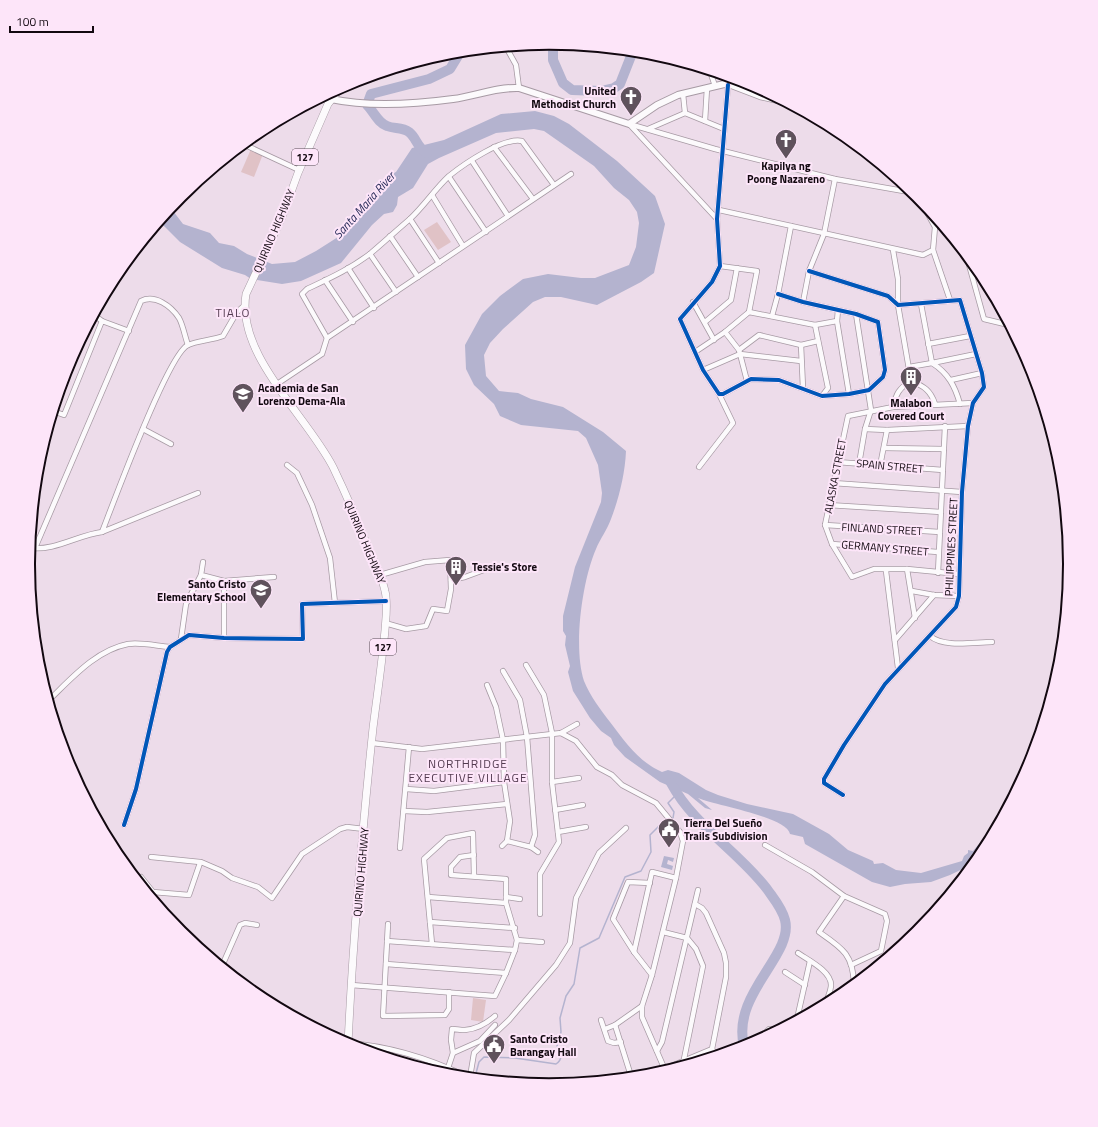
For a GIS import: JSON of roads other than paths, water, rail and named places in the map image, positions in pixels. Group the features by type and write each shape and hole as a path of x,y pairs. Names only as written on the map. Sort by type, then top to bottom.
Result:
{"main road":[{"name":"QUIRINO HIGHWAY","path":"331,99 300,170 282,217 250,285 244,305 247,325 252,340 276,384 315,438 333,467 380,575 386,601 364,829 351,985 348,1036"}],"street":[{"path":"509,52 516,65 519,88"},
{"path":"712,76 715,86"},
{"path":"629,124 657,105 683,94 730,83"},
{"path":"727,84 766,98"},
{"path":"699,468 733,423 719,394 703,370 680,319 693,302 712,282 720,266 717,219 719,210 727,84"},
{"path":"331,99 360,103 394,103 454,99 503,87 519,88 648,130 722,151 835,179 902,191"},
{"path":"705,121 708,88"},
{"path":"683,94 685,114"},
{"path":"648,130 685,114 724,129"},
{"path":"629,124 675,176 717,219"},
{"path":"328,338 302,294 307,289 348,268 370,254 410,219 449,176 494,147 516,139 522,140 554,185"},
{"path":"249,147 300,170"},
{"path":"494,147 533,199"},
{"path":"472,161 508,216"},
{"path":"276,384 322,354 328,338 570,174"},
{"path":"449,176 486,232"},
{"path":"803,302 809,271 824,234 835,179"},
{"path":"432,195 464,246"},
{"path":"719,210 894,250 923,255 933,250"},
{"path":"410,219 439,262"},
{"path":"932,222 935,227 933,250 950,300"},
{"path":"772,316 778,294 791,226"},
{"path":"390,236 418,277"},
{"path":"894,250 898,279 898,305 911,381"},
{"path":"370,254 396,292"},
{"path":"695,352 725,332 749,312 757,274 755,270 720,266"},
{"path":"348,268 374,308"},
{"path":"705,322 731,300 737,268"},
{"path":"809,271 888,296 898,305 960,300 982,373 984,387 973,404 935,404 871,410"},
{"path":"971,271 984,319 1003,323"},
{"path":"325,280 353,322"},
{"path":"719,394 723,394 751,379 779,380 804,388 822,396 849,394 869,390 885,374 879,326 875,319 803,302 778,294"},
{"path":"36,547 141,301 154,298 160,301 179,318 188,345"},
{"path":"693,302 714,340"},
{"path":"921,304 932,363 940,368 951,380 956,389 960,404"},
{"path":"102,532 122,478 173,361 188,345 224,336 237,312 244,305"},
{"path":"838,310 837,321 849,394"},
{"path":"749,312 815,325 837,321"},
{"path":"856,314 871,410 865,429 859,464"},
{"path":"98,318 102,321 129,331"},
{"path":"58,413 64,416 102,321"},
{"path":"815,325 828,388 822,396"},
{"path":"725,332 740,352 748,381"},
{"path":"703,370 740,352 759,335 801,344 818,341"},
{"path":"928,344 970,336"},
{"path":"801,344 804,388"},
{"path":"740,352 801,361"},
{"path":"909,367 976,354"},
{"path":"951,380 982,373"},
{"path":"911,381 922,385 932,394 935,404"},
{"path":"893,407 897,392 911,381"},
{"name":"PHILIPPINES STREET","path":"843,795 824,783 824,779 876,696 898,668 930,636 956,606 959,596 962,492 968,426 973,404"},
{"name":"ALASKA STREET","path":"871,410 848,416 837,462 825,525 832,544 852,577 874,570 886,571"},
{"path":"938,573 945,426"},
{"path":"865,429 887,430 968,426"},
{"path":"143,429 171,444"},
{"path":"880,466 887,430"},
{"path":"884,448 944,449"},
{"name":"SPAIN STREET","path":"837,462 944,470"},
{"path":"287,465 297,473 312,505 330,558 335,603"},
{"path":"833,483 962,492"},
{"path":"35,548 48,548 68,542 86,534 102,532 198,493"},
{"path":"828,505 941,512"},
{"name":"FINLAND STREET","path":"825,525 940,532"},
{"name":"GERMANY STREET","path":"832,544 938,552"},
{"path":"380,575 425,562 450,560 451,580 447,611 434,609 426,626 406,628 385,623"},
{"path":"181,639 186,604 201,575 203,562"},
{"path":"898,668 886,571 907,569 959,574"},
{"path":"907,569 912,591 915,618"},
{"path":"451,580 465,578 484,570"},
{"path":"201,575 224,581 274,577"},
{"path":"224,581 224,638"},
{"path":"912,591 934,595 959,596"},
{"path":"895,640 934,595"},
{"path":"124,825 136,789 167,652 170,647 189,635 224,638 303,639 302,604 386,601"},
{"path":"930,636 936,640 949,642 992,642"},
{"path":"53,696 74,676 103,653 128,644 170,647"},
{"path":"526,665 544,695 552,733 552,782 559,842 540,874 540,914"},
{"path":"503,671 520,700 527,736 535,835 531,847"},
{"path":"487,685 496,707 503,740 504,782 510,821 508,841 502,846"},
{"path":"561,733 577,724"},
{"path":"372,743 422,749 561,733 576,741 597,767 612,775 622,785 656,803 665,812 680,832 683,841 663,932 642,1006 642,1017 658,1051 662,1065"},
{"path":"400,848 409,747"},
{"path":"552,782 579,778"},
{"path":"406,789 434,791 504,782"},
{"path":"404,811 427,812 507,804"},
{"path":"556,810 583,805"},
{"path":"151,857 200,862 222,870 232,878 258,887 272,898 302,854 340,829 347,827 364,829"},
{"path":"558,832 586,827"},
{"path":"471,1071 474,1053 509,1020 556,965 570,943 576,898 599,853 626,828"},
{"path":"432,944 424,859 447,838 473,833 474,876"},
{"path":"508,841 531,847 538,852"},
{"path":"765,845 812,872 844,896 879,910 885,914 887,921 882,951 851,965"},
{"path":"351,985 495,996 506,973 515,950 517,940 506,900 506,879 452,875 451,867 460,857 474,855"},
{"path":"155,892 189,895 200,862"},
{"path":"634,952 652,872 676,878"},
{"path":"650,883 628,882 613,919 634,952 652,975"},
{"path":"658,1051 662,1042 698,890"},
{"path":"844,896 819,932 843,949 851,965 853,978"},
{"path":"428,897 506,900 520,899"},
{"path":"692,1057 712,1049 726,976 724,953 706,913 702,908 695,904"},
{"path":"430,922 514,928"},
{"path":"224,961 240,925 245,923 257,925"},
{"path":"388,924 383,1016 445,1015 449,1009 449,992"},
{"path":"663,932 687,938 696,949 703,966 684,1059"},
{"path":"517,940 542,942"},
{"path":"387,941 515,950"},
{"path":"798,953 810,961 830,979 831,985 828,995"},
{"path":"798,1013 810,961"},
{"path":"386,964 506,973"},
{"path":"785,972 805,985"},
{"path":"605,1029 615,1025 642,1006"},
{"path":"448,1068 453,1053 451,1040 452,1029 466,1030 475,1028 488,1022 495,1016"},
{"path":"601,1020 608,1041 614,1043 621,1042"},
{"path":"453,1053 480,1041 495,1024"},
{"path":"615,1025 630,1071"},
{"path":"376,1047 389,1049 445,1067"}],"water":[{"path":"535,111 554,116 569,124 617,161 655,196 665,224 654,273 641,282 597,305 561,297 545,297 533,302 490,343 484,355 486,376 499,391 518,393 531,399 563,407 603,432 626,451 623,477 617,503 591,563 583,596 579,633 579,651 584,681 589,692 603,713 633,751 646,763 662,772 668,770 679,773 706,790 718,795 747,804 793,814 829,834 848,850 873,861 874,864 883,863 896,870 921,873 962,861 964,856 968,853 968,850 973,851 979,845 962,869 931,882 890,887 872,882 805,844 803,837 790,834 786,828 777,822 749,812 698,798 712,810 705,808 688,794 660,782 625,757 614,745 611,738 601,731 590,718 573,691 568,672 570,666 565,645 566,636 563,631 563,616 575,567 601,502 602,493 598,465 586,438 578,431 521,425 500,416 494,404 474,385 466,369 465,345 482,314 500,296 523,279 548,274 595,278 629,265 636,247 639,223 637,212 629,200 614,188 594,166 544,131 534,129 496,133 428,164 413,188 398,197 397,205 393,212 384,214 372,225 341,263 301,281 282,284 251,279 245,275 222,268 180,242 163,225 174,213 183,224 210,233 219,243 234,246 247,254 272,264 295,262 316,251 349,230 351,223 358,212 372,198 380,186 388,184 389,175 396,172 412,148 444,140 501,114"},
{"path":"664,856 674,858 673,862 668,860 667,864 673,866 672,870 661,867"}],"waterway":[{"path":"553,50 553,60 563,83 572,90 601,91 614,88 620,84 631,56"},
{"path":"427,153 423,151 409,132 404,129 384,125 367,105 371,94 429,79 450,69 457,58"},
{"path":"671,783 692,812 743,862 767,889 784,916 785,933 781,947 746,1009 742,1027 743,1039"},
{"path":"673,818 674,812 668,803 677,794"},
{"path":"476,1072 479,1062 484,1057 515,1058 556,1064 560,1060 561,1055 557,1046 561,1032 560,1018 566,996 574,984 580,948 599,938 625,877 641,871 651,852 650,835 665,820"}],"place":[{"name":"United Methodist Church","path":"631,116"},
{"name":"Kapilya ng Poong Nazareno","path":"786,160"},
{"name":"Malabon Covered Court","path":"911,396"},
{"name":"Academia de San Lorenzo Dema-Ala","path":"243,414"},
{"name":"Tessie's Store","path":"456,586"},
{"name":"Santo Cristo Elementary School","path":"261,610"},
{"name":"Tierra Del Sueño Trails Subdivision","path":"669,848"},
{"name":"Santo Cristo Barangay Hall","path":"494,1064"}],"district":[{"name":"TIALO","path":"233,312"},
{"name":"NORTHRIDGE EXECUTIVE VILLAGE","path":"468,770"}],"water label":[{"name":"Santa Maria River","path":"364,205"}]}
